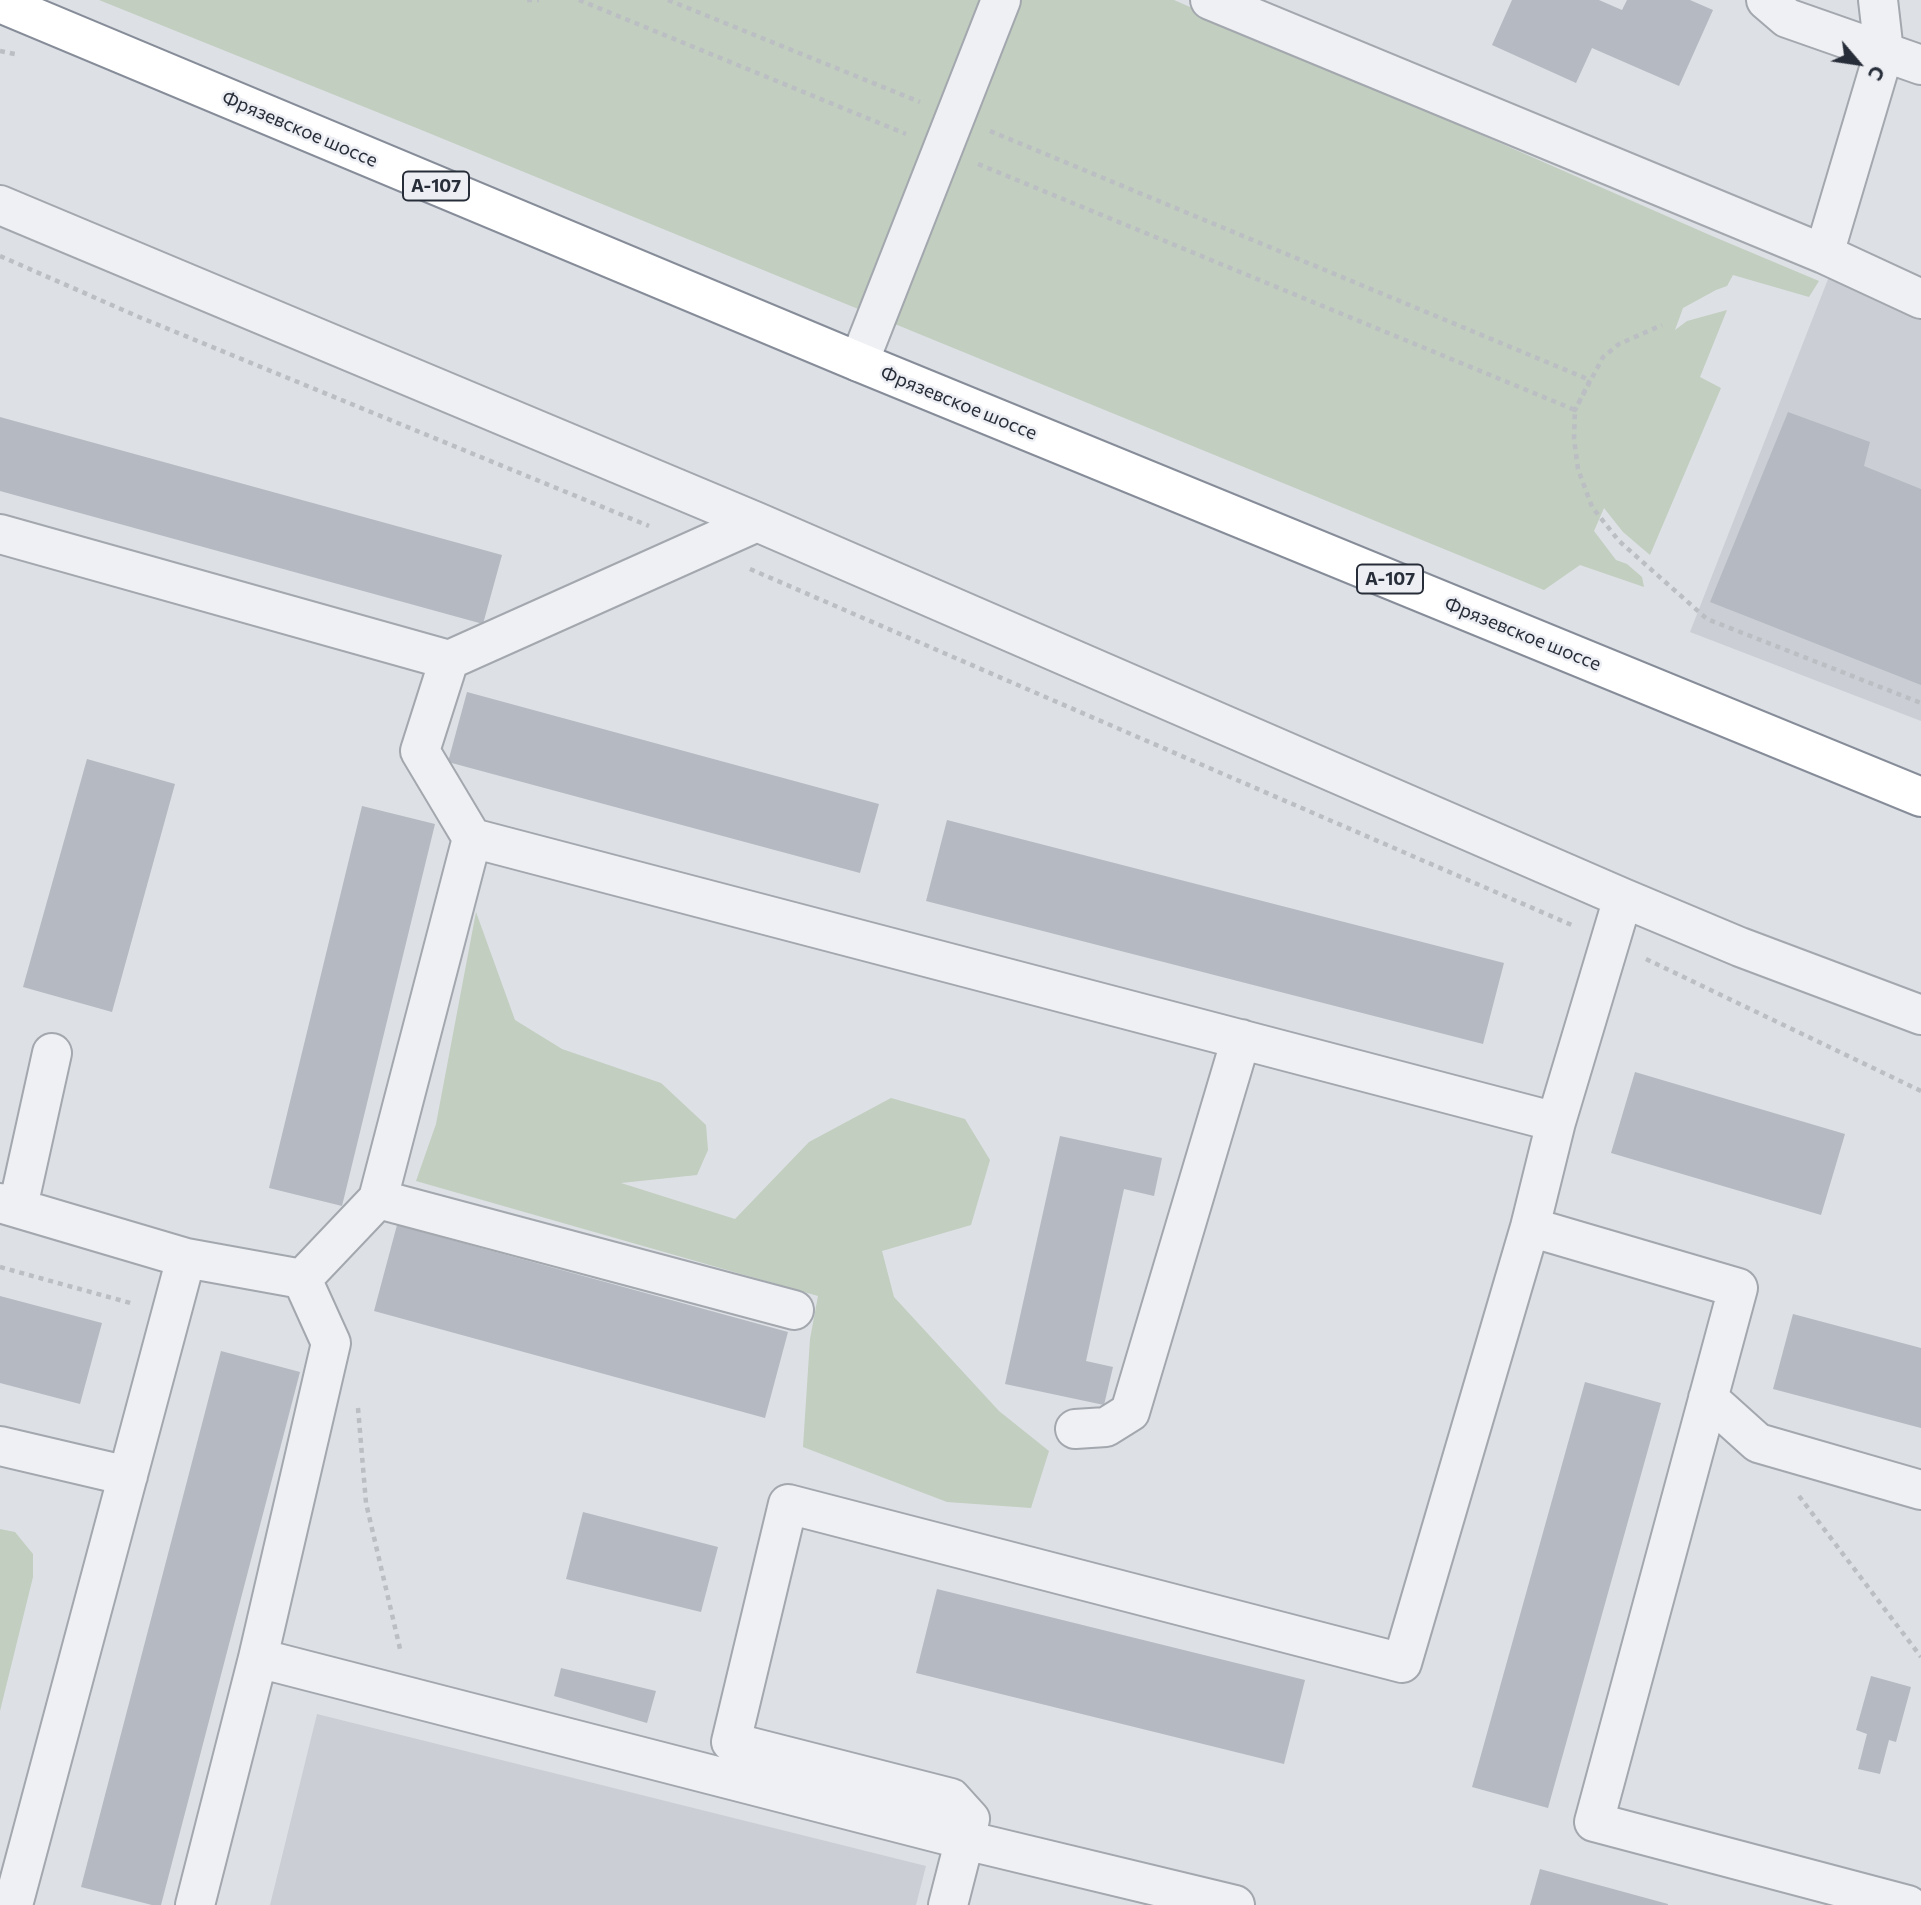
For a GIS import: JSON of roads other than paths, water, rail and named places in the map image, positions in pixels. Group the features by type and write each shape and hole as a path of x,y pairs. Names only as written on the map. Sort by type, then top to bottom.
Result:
{"highway":[{"name":"Фрязевское шоссе","path":"10,4 859,362 1921,797"}],"street":[{"path":"859,362 1000,0"},
{"path":"1210,0 1824,254 1921,299"},
{"path":"1766,0 1787,18 1921,65"},
{"path":"1824,254 1884,52 1878,0"},
{"path":"0,205 757,522 1623,898 1740,947 1921,1015"},
{"path":"0,534 449,660 757,522"},
{"path":"449,660 420,751 472,838 1556,1122"},
{"path":"302,1279 378,1199 472,838"},
{"path":"948,1905 970,1819 951,1798 731,1742 788,1504 1402,1663 1530,1227 1556,1122 1623,898"},
{"path":"1075,1429 1106,1427 1130,1412 1241,1039"},
{"path":"52,1054 9,1205 186,1258 302,1279"},
{"path":"378,1199 794,1310"},
{"path":"1530,1227 1738,1288 1594,1822 1908,1905"},
{"path":"13,1905 186,1258"},
{"path":"195,1905 258,1658 331,1343 302,1279"},
{"path":"1708,1398 1758,1443 1921,1490"},
{"path":"0,1446 128,1476"},
{"path":"258,1658 965,1840 1235,1905"}]}
